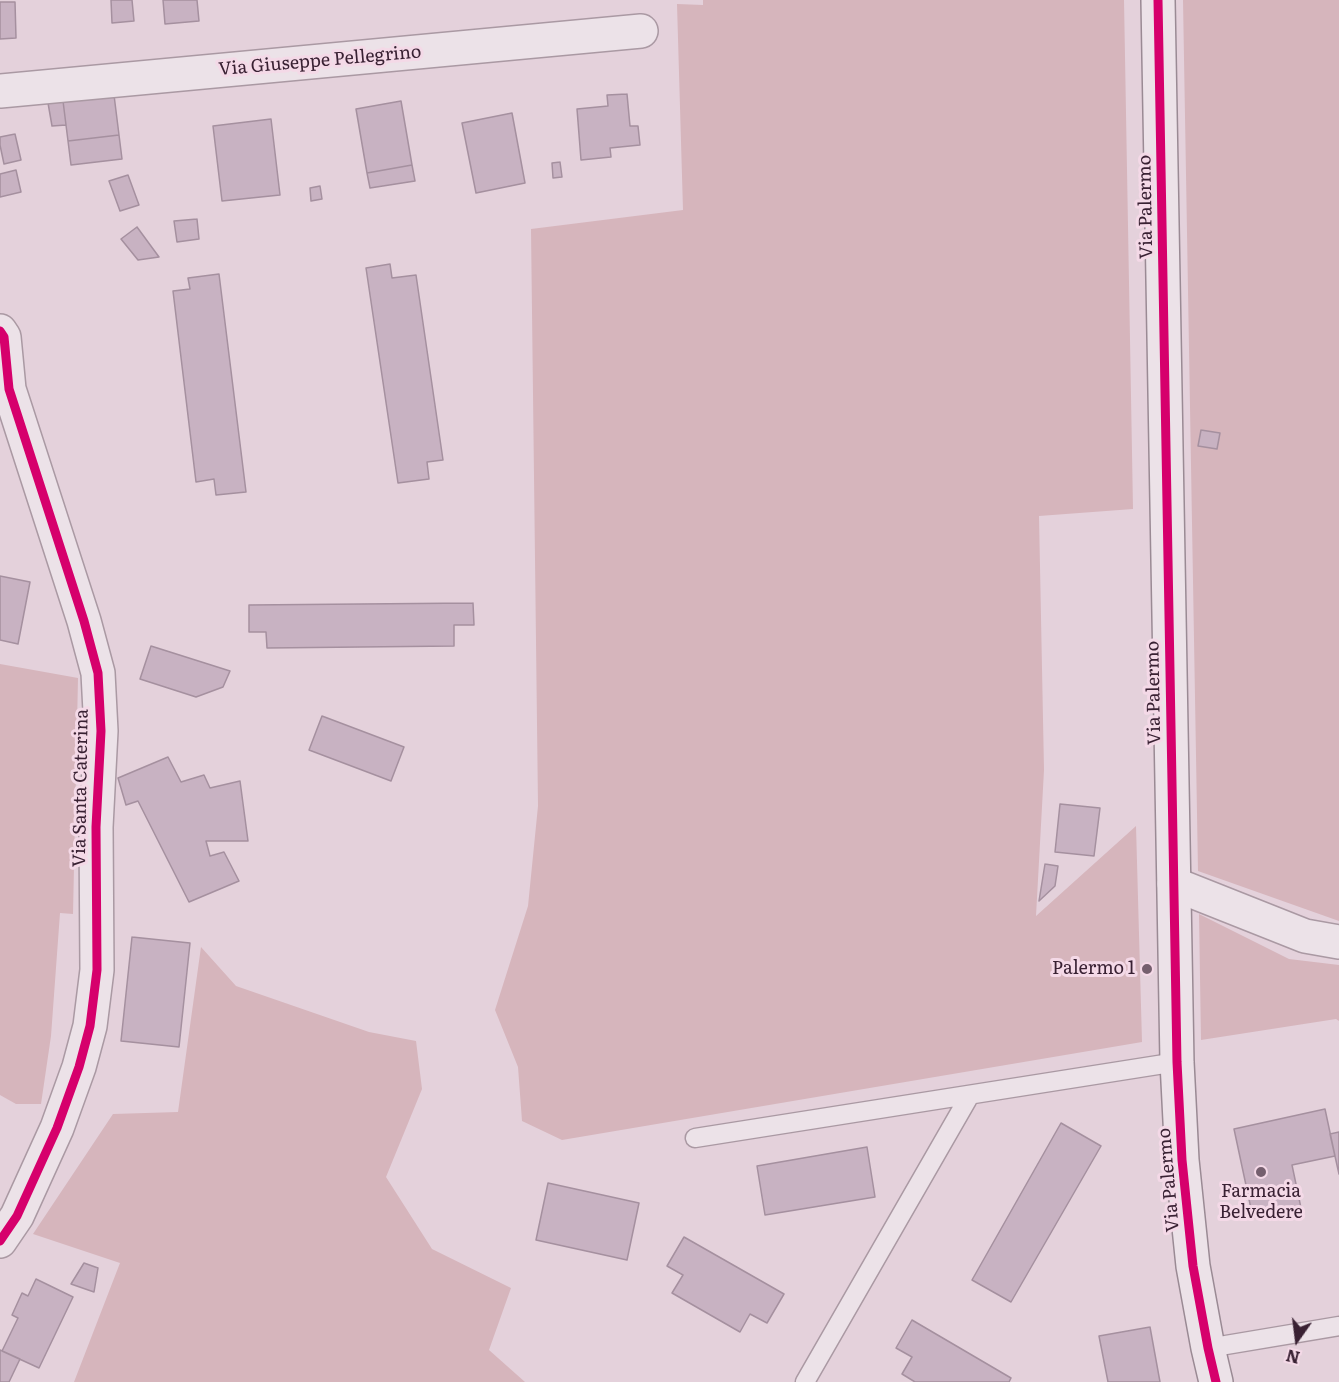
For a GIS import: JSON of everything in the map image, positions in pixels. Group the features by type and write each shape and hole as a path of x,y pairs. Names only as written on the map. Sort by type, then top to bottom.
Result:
{"street":[{"name":"Via Palermo","path":"1158,0 1177,1062 1182,1160 1193,1266 1216,1382"},
{"name":"Via Giuseppe Pellegrino","path":"0,91 641,31"},
{"name":"Via Santa Caterina","path":"0,331 4,337 9,389 84,621 98,673 101,731 96,827 97,970 90,1026 79,1067 57,1128 17,1216 0,1241"},
{"path":"1174,884 1305,936 1339,942"}],"lane":[{"path":"695,1138 1177,1062"},
{"path":"805,1382 970,1095"},
{"path":"1208,1348 1339,1326"}],"shaded area":[{"path":"703,0 1124,0 1133,509 1039,516 1044,770 1036,916 1136,826 1142,1042 562,1140 522,1121 518,1067 495,1010 528,906 538,806 531,229 683,210 677,4 703,5"},
{"path":"1183,0 1339,0 1339,921 1198,871"},
{"path":"0,664 78,678 73,914 60,913 51,1036 41,1104 16,1104 0,1095"},
{"path":"1199,914 1289,959 1339,965 1339,1021 1336,1019 1201,1040"},
{"path":"201,947 236,986 369,1032 416,1041 422,1089 386,1177 432,1249 511,1288 489,1350 525,1382 74,1382 120,1263 33,1234 113,1114 178,1112"}],"building":[{"path":"111,0 132,0 134,21 112,23"},
{"path":"163,0 197,0 199,21 165,24"},
{"path":"0,2 15,2 16,38 0,39"},
{"path":"627,94 630,126 638,126 640,145 610,148 611,157 581,160 577,109 608,106 607,95"},
{"path":"114,95 119,135 68,141 63,101"},
{"path":"63,101 66,125 52,126 48,103"},
{"path":"401,101 412,165 367,173 356,109"},
{"path":"512,113 525,183 476,193 462,123"},
{"path":"271,119 280,195 222,201 213,126"},
{"path":"15,134 21,160 4,164 0,137"},
{"path":"119,135 122,159 71,165 68,141"},
{"path":"560,162 562,177 553,178 552,163"},
{"path":"412,165 415,181 370,188 367,173"},
{"path":"16,170 21,192 0,197 0,174"},
{"path":"128,175 139,205 120,211 109,181"},
{"path":"320,186 322,199 311,201 310,188"},
{"path":"197,219 199,239 177,242 174,221"},
{"path":"137,227 159,257 138,260 121,239"},
{"path":"390,264 392,278 416,275 443,460 427,462 429,479 398,483 366,268"},
{"path":"219,274 246,492 216,495 214,479 196,482 173,291 190,289 188,278"},
{"path":"1201,430 1220,433 1217,449 1198,446"},
{"path":"0,576 30,582 18,644 0,640"},
{"path":"473,603 474,625 454,625 454,646 267,648 266,632 249,632 249,605"},
{"path":"151,646 230,671 223,687 196,697 140,679"},
{"path":"322,716 404,747 391,781 309,750"},
{"path":"168,757 181,782 204,775 210,788 240,781 248,841 206,841 210,856 224,852 239,881 189,902 138,801 126,805 118,778"},
{"path":"1060,804 1100,808 1094,856 1055,852"},
{"path":"1045,864 1058,866 1055,886 1039,901"},
{"path":"132,937 190,943 179,1047 121,1041"},
{"path":"1325,1109 1335,1156 1292,1165 1301,1208 1253,1218 1234,1129"},
{"path":"1061,1123 1101,1146 1011,1302 972,1280"},
{"path":"1339,1132 1339,1174 1330,1134"},
{"path":"867,1147 875,1197 765,1215 757,1166"},
{"path":"548,1183 639,1203 627,1260 536,1240"},
{"path":"684,1237 784,1294 767,1323 750,1314 740,1332 672,1293 683,1275 667,1266"},
{"path":"84,1263 98,1268 94,1292 71,1284"},
{"path":"36,1279 73,1297 39,1368 2,1351 18,1318 12,1315 22,1293 28,1296"},
{"path":"912,1320 1011,1378 1009,1382 915,1382 902,1374 912,1357 896,1348"},
{"path":"1150,1327 1160,1382 1108,1382 1099,1336"},
{"path":"0,1350 20,1359 9,1382 0,1382"}],"cycle path":[{"path":"1158,0 1177,1062 1182,1160 1193,1266 1216,1382"},
{"path":"0,331 4,337 9,389 84,621 98,673 101,731 96,827 97,970 90,1026 79,1067 57,1128 17,1216 0,1241"}],"place":[{"name":"Palermo 1","path":"1147,969"},
{"name":"Farmacia Belvedere","path":"1261,1172"}]}
